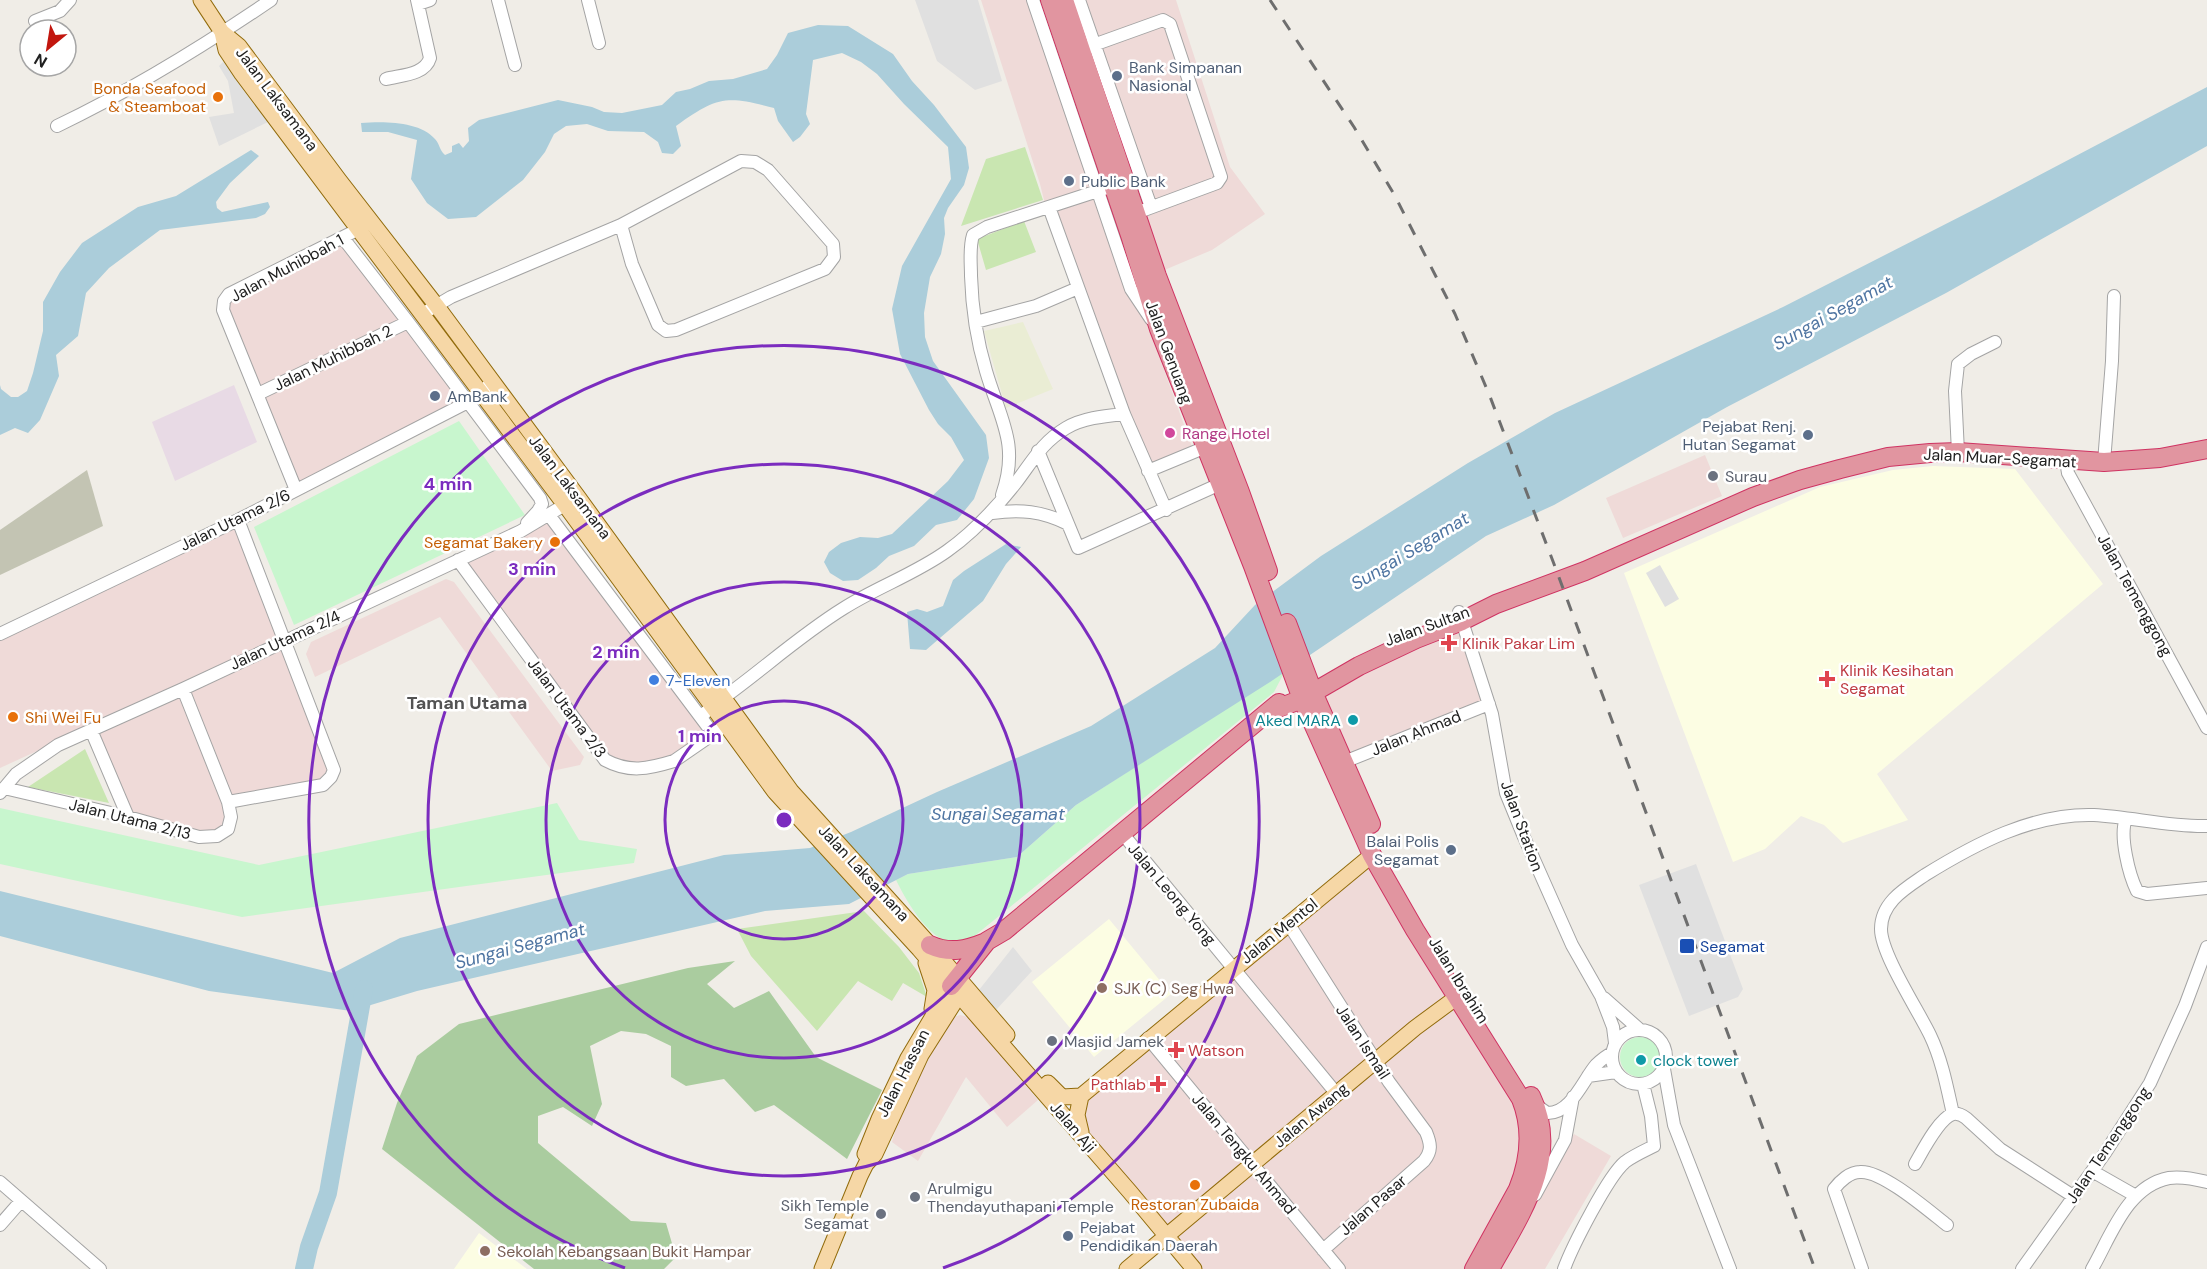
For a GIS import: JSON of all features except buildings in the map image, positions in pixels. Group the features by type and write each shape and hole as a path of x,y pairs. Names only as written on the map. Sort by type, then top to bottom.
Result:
{"highway":[{"name":"Jalan Genuang","path":"1050,0 1081,50 1106,188 1159,329 1174,346 1194,376 1240,492 1258,561 1302,682"},
{"name":"Jalan Genuang","path":"1064,0 1081,50 1144,210 1184,393 1220,484 1258,561"},
{"path":"1184,393 1185,383 1194,376"},
{"name":"Jalan Muar-Segamat","path":"1496,604 1585,571 1713,514 1800,480 1888,457 1958,452 2104,462 2160,458 2207,449"},
{"name":"Jalan Sultan","path":"958,986 987,941 1004,931 1271,711 1302,682 1408,630 1496,604"},
{"name":"Jalan Ibrahim","path":"1302,682 1344,762 1382,848 1414,908 1536,1105 1540,1119 1542,1150 1533,1187 1490,1269"},
{"name":"Jalan Ibrahim","path":"1302,682 1372,855 1415,930 1526,1110 1529,1133 1527,1161 1518,1189 1474,1269"},
{"name":"Jalan Sultan","path":"958,986 995,948 1004,931"},
{"path":"925,947 960,951 987,941"}],"main road":[{"path":"201,0 222,32"},
{"name":"Jalan Laksamana","path":"222,32 226,50 480,392 572,501 800,811 958,986"},
{"name":"Jalan Laksamana","path":"222,32 239,46 436,305 480,392"},
{"name":"Jalan Mentol","path":"1081,1096 1148,1038 1372,855"},
{"path":"925,947 935,990 930,1021"},
{"name":"Jalan Hassan","path":"866,1164 866,1150 908,1058 930,1021 958,986"},
{"name":"Jalan Hassan","path":"822,1269 866,1164 875,1154 921,1055 958,986"},
{"name":"Jalan Aji","path":"958,986 1055,1092 1068,1098 1081,1096"},
{"name":"Jalan Aji","path":"958,986 1194,1269"},
{"name":"Jalan Awang","path":"1127,1269 1336,1093 1415,1028 1457,997"},
{"path":"1081,1096 1077,1115 1083,1138"}],"street":[{"path":"42,18 60,11 70,0"},
{"path":"57,126 107,102 176,62 271,0"},
{"path":"386,79 417,72 429,62 417,2 430,0"},
{"path":"498,0 514,65"},
{"path":"588,0 599,43"},
{"path":"1000,500 1009,467 1009,441 985,368 976,322 970,242 973,235 987,227 1106,188 1033,0"},
{"path":"1079,0 1081,50 1163,21 1170,24 1221,177 1217,183 1144,210"},
{"path":"423,314 436,305 621,225 741,161 755,162 768,170 833,244 834,257 825,269 676,330 666,331 658,325 632,264 621,225"},
{"path":"1049,207 1124,414 1166,510"},
{"name":"Jalan Muhibbah 1","path":"296,490 223,310 224,301 229,294 359,229"},
{"path":"343,238 408,322 480,392 542,504 520,531"},
{"path":"976,322 1036,306 1078,288"},
{"path":"2104,462 2112,361 2114,296"},
{"name":"Jalan Muhibbah 2","path":"258,394 408,322"},
{"path":"1958,452 1955,391 1958,364 1971,354 1995,342"},
{"name":"Jalan Utama 2/6","path":"0,634 238,520 480,392"},
{"path":"701,717 842,609 947,551 992,513 1000,500 1017,482 1035,454 1069,426 1096,417 1124,414"},
{"path":"1009,441 1024,458 1035,454"},
{"path":"1148,471 1206,447"},
{"path":"1035,454 1078,548 1220,484"},
{"name":"Jalan Temenggong","path":"2066,460 2068,473 2207,728"},
{"name":"Jalan Utama 2/4","path":"2,790 26,765 58,745 520,531 572,501"},
{"path":"992,513 1011,510 1034,511 1053,516 1068,524"},
{"path":"549,515 714,735"},
{"path":"183,689 228,802 323,784 331,777 333,770 238,520"},
{"name":"Jalan Utama 2/3","path":"458,560 605,760 628,769 665,764 674,761 732,721"},
{"name":"Jalan Station","path":"1460,616 1489,704 1506,793 1572,945 1601,996 1612,1023 1613,1048"},
{"name":"Jalan Ahmad","path":"1344,762 1489,704"},
{"path":"91,730 128,817"},
{"name":"Jalan Utama 2/13","path":"2,790 128,817 199,837 217,836 228,829 231,817 228,802"},
{"path":"1953,1114 1943,1069 1931,1036 1886,950 1881,930 1883,913 1888,904 1911,885 1958,854 2036,823 2066,816 2094,815 2207,826"},
{"path":"2126,819 2123,829 2124,839 2137,891 2147,894 2207,888"},
{"name":"Jalan Leong Yong","path":"1122,833 1336,1093"},
{"name":"Jalan Ismail","path":"1288,923 1389,1082 1426,1132 1430,1146 1428,1156 1424,1161"},
{"name":"Jalan Temenggong","path":"2022,1269 2131,1115 2150,1083 2202,972 2207,947"},
{"name":"Jalan Station","path":"1601,996 1639,1029"},
{"path":"1536,1105 1547,1113 1563,1108 1622,1036 1639,1029 1654,1034 1664,1046 1666,1061 1664,1069 1674,1125 1730,1269"},
{"name":"Jalan Tengku Ahmad","path":"1148,1038 1339,1269"},
{"path":"1613,1048 1612,1063 1616,1072 1630,1083 1652,1082 1664,1069"},
{"path":"1588,1076 1616,1072"},
{"path":"1564,1269 1574,1245 1614,1175 1626,1161 1654,1146 1651,1116 1643,1084"},
{"path":"1526,1203 1541,1186 1562,1148 1573,1097"},
{"path":"1915,1164 1939,1125 1953,1114"},
{"path":"1953,1114 1966,1118 2000,1149 2073,1196"},
{"name":"Jalan Pasar","path":"1323,1250 1424,1161"},
{"path":"2092,1171 2136,1196"},
{"path":"1862,1269 1834,1189 1839,1182 1849,1176 1860,1172 1878,1177 1900,1188 1947,1225"},
{"path":"2092,1269 2136,1196 2148,1187 2169,1178 2207,1182"},
{"path":"0,1182 100,1269"},
{"path":"0,1225 21,1201"}],"shaded area":[{"path":"915,0 978,0 1002,81 975,90 937,61"},
{"path":"981,0 1037,0 1135,290 1195,455 1146,475 1047,212"},
{"path":"1072,0 1176,0 1230,167 1265,214 1212,250 1162,271"},
{"path":"226,59 268,122 219,146 209,117 234,113 228,81 219,66"},
{"path":"337,237 467,407 294,496 220,298"},
{"path":"1023,322 1053,389 1006,408 984,331"},
{"path":"234,385 257,442 175,481 152,422"},
{"path":"1705,455 1722,496 1623,538 1606,498"},
{"name":"Klinik Kesihatan Segamat","path":"1933,466 2015,469 2103,584 1877,774 1908,820 1843,843 1824,825 1801,816 1765,849 1733,862 1624,573 1820,487 1893,470"},
{"path":"87,470 103,526 0,575 0,530"},
{"path":"551,511 718,736 676,764 615,770 452,558"},
{"path":"232,517 334,779 234,805 218,840 122,820 85,729 0,768 0,631"},
{"path":"1660,565 1679,599 1665,607 1646,573"},
{"path":"446,579 454,582 584,757 580,765 552,771 440,617 315,677 306,654 311,642"},
{"path":"1460,628 1486,709 1351,763 1320,694"},
{"path":"1370,863 1515,1100 1522,1135 1513,1188 1467,1269 1201,1269 1087,1133 1082,1116 1086,1098"},
{"path":"1696,864 1743,989 1738,997 1689,1016 1639,885"},
{"name":"SJK (C) Seg Hwa","path":"1109,919 1171,994 1094,1057 1032,982"},
{"path":"1013,947 1032,971 996,1010 979,990"},
{"path":"960,1015 968,1017 1038,1100 1007,1127 966,1077 918,1161 892,1142 901,1110 951,1018"},
{"path":"1574,1134 1611,1156 1545,1269 1498,1269"},
{"name":"Sekolah Kebangsaan Bukit Hampar","path":"479,1233 527,1269 454,1269"}],"green space":[{"path":"1025,147 1043,200 961,226 986,159"},
{"path":"1024,221 1036,252 986,270 977,239"},
{"path":"459,421 525,515 294,625 254,527"},
{"path":"1285,671 1274,692 961,947 950,944 930,930 907,901 896,880 908,874 1017,857 1076,805"},
{"path":"85,749 109,803 28,787"},
{"path":"557,803 579,840 637,849 634,863 242,917 0,864 0,808 259,865"},
{"path":"864,911 899,947 919,973 927,997 903,983 892,1001 858,981 817,1031 751,956 737,929"},
{"path":"735,961 707,984 734,1008 769,991 816,1057 882,1090 847,1159 774,1105 755,1112 724,1079 686,1086 671,1077 671,1046 646,1034 621,1031 590,1046 602,1104 592,1126 563,1107 538,1116 538,1143 631,1221 666,1223 676,1257 664,1269 534,1269 382,1149 397,1103 417,1056 459,1024 688,968"},
{"path":"1640,1037 1648,1038 1654,1043 1659,1049 1659,1065 1654,1071 1648,1076 1640,1077 1632,1076 1626,1071 1621,1065 1620,1057 1621,1049 1626,1043 1632,1038"}],"water":[{"path":"818,25 848,26 893,54 966,147 969,168 964,185 944,218 945,234 941,254 930,277 924,313 925,337 933,361 986,435 989,458 974,499 957,520 936,525 914,546 889,556 858,580 843,581 830,573 824,562 829,552 841,543 860,537 878,538 892,534 948,481 964,460 951,437 938,424 929,410 900,354 892,309 902,266 951,179 948,147 877,74 861,62 842,53 813,60 806,114 810,124 793,142 778,121 774,108 732,100 712,104 676,126 681,146 673,154 662,153 658,142 644,132 608,131 587,124 566,126 554,134 545,152 523,180 476,217 448,219 427,203 411,179 417,140 388,132 362,132 361,123 390,122 420,129 435,139 445,155 452,152 452,146 459,143 463,148 469,141 468,128 479,120 558,100 592,107 604,112 622,113 662,105 676,92 709,81 733,79 767,69 788,33"},
{"name":"Sungai Segamat","path":"2207,87 2207,146 1946,293 1727,407 1554,505 1486,536 1273,680 1076,805 1017,857 908,874 849,904 765,911 417,991 351,1011 209,991 0,936 0,891 333,973 400,938 724,855 810,848 1091,726 1215,648 1255,605 1321,556 1468,463 1555,413 1783,307"},
{"path":"251,150 259,156 230,183 216,202 217,208 222,212 268,202 270,207 265,214 256,218 160,230 109,268 86,293 78,336 56,355 59,376 40,420 28,433 15,428 0,435 0,385 1,389 11,397 18,397 27,391 43,331 43,302 60,272 82,243 138,207 176,196"},
{"path":"1006,544 1021,547 1006,564 983,601 926,650 910,649 907,612 917,609 927,612 943,606 953,580"}],"waterway":[{"path":"304,1269 309,1247 328,1193 364,989"}],"railway":[{"path":"1270,0 1354,127 1395,196 1455,314 1489,394 1554,564 1815,1269"}],"place":[{"name":"Bank Simpanan Nasional","path":"1117,76"},
{"name":"Bonda Seafood & Steamboat","path":"218,97"},
{"name":"Public Bank","path":"1069,181"},
{"name":"AmBank","path":"435,396"},
{"name":"Range Hotel","path":"1170,433"},
{"name":"Pejabat Renj. Hutan Segamat","path":"1808,435"},
{"name":"Surau","path":"1713,476"},
{"name":"Segamat Bakery","path":"555,542"},
{"name":"Klinik Pakar Lim","path":"1449,643"},
{"name":"Klinik Kesihatan Segamat","path":"1827,679"},
{"name":"7-Eleven","path":"654,680"},
{"name":"Shi Wei Fu","path":"13,717"},
{"name":"Aked MARA","path":"1353,720"},
{"name":"Balai Polis Segamat","path":"1451,850"},
{"name":"Segamat","path":"1687,946"},
{"name":"SJK (C) Seg Hwa","path":"1102,988"},
{"name":"Masjid Jamek","path":"1052,1041"},
{"name":"Watson","path":"1176,1050"},
{"name":"clock tower","path":"1641,1060"},
{"name":"Pathlab","path":"1158,1084"},
{"name":"Restoran Zubaida","path":"1195,1185"},
{"name":"Arulmigu Thendayuthapani Temple","path":"915,1197"},
{"name":"Sikh Temple Segamat","path":"881,1214"},
{"name":"Pejabat Pendidikan Daerah","path":"1068,1236"},
{"name":"Sekolah Kebangsaan Bukit Hampar","path":"485,1251"}],"district":[{"name":"Taman Utama","path":"467,703"}]}
